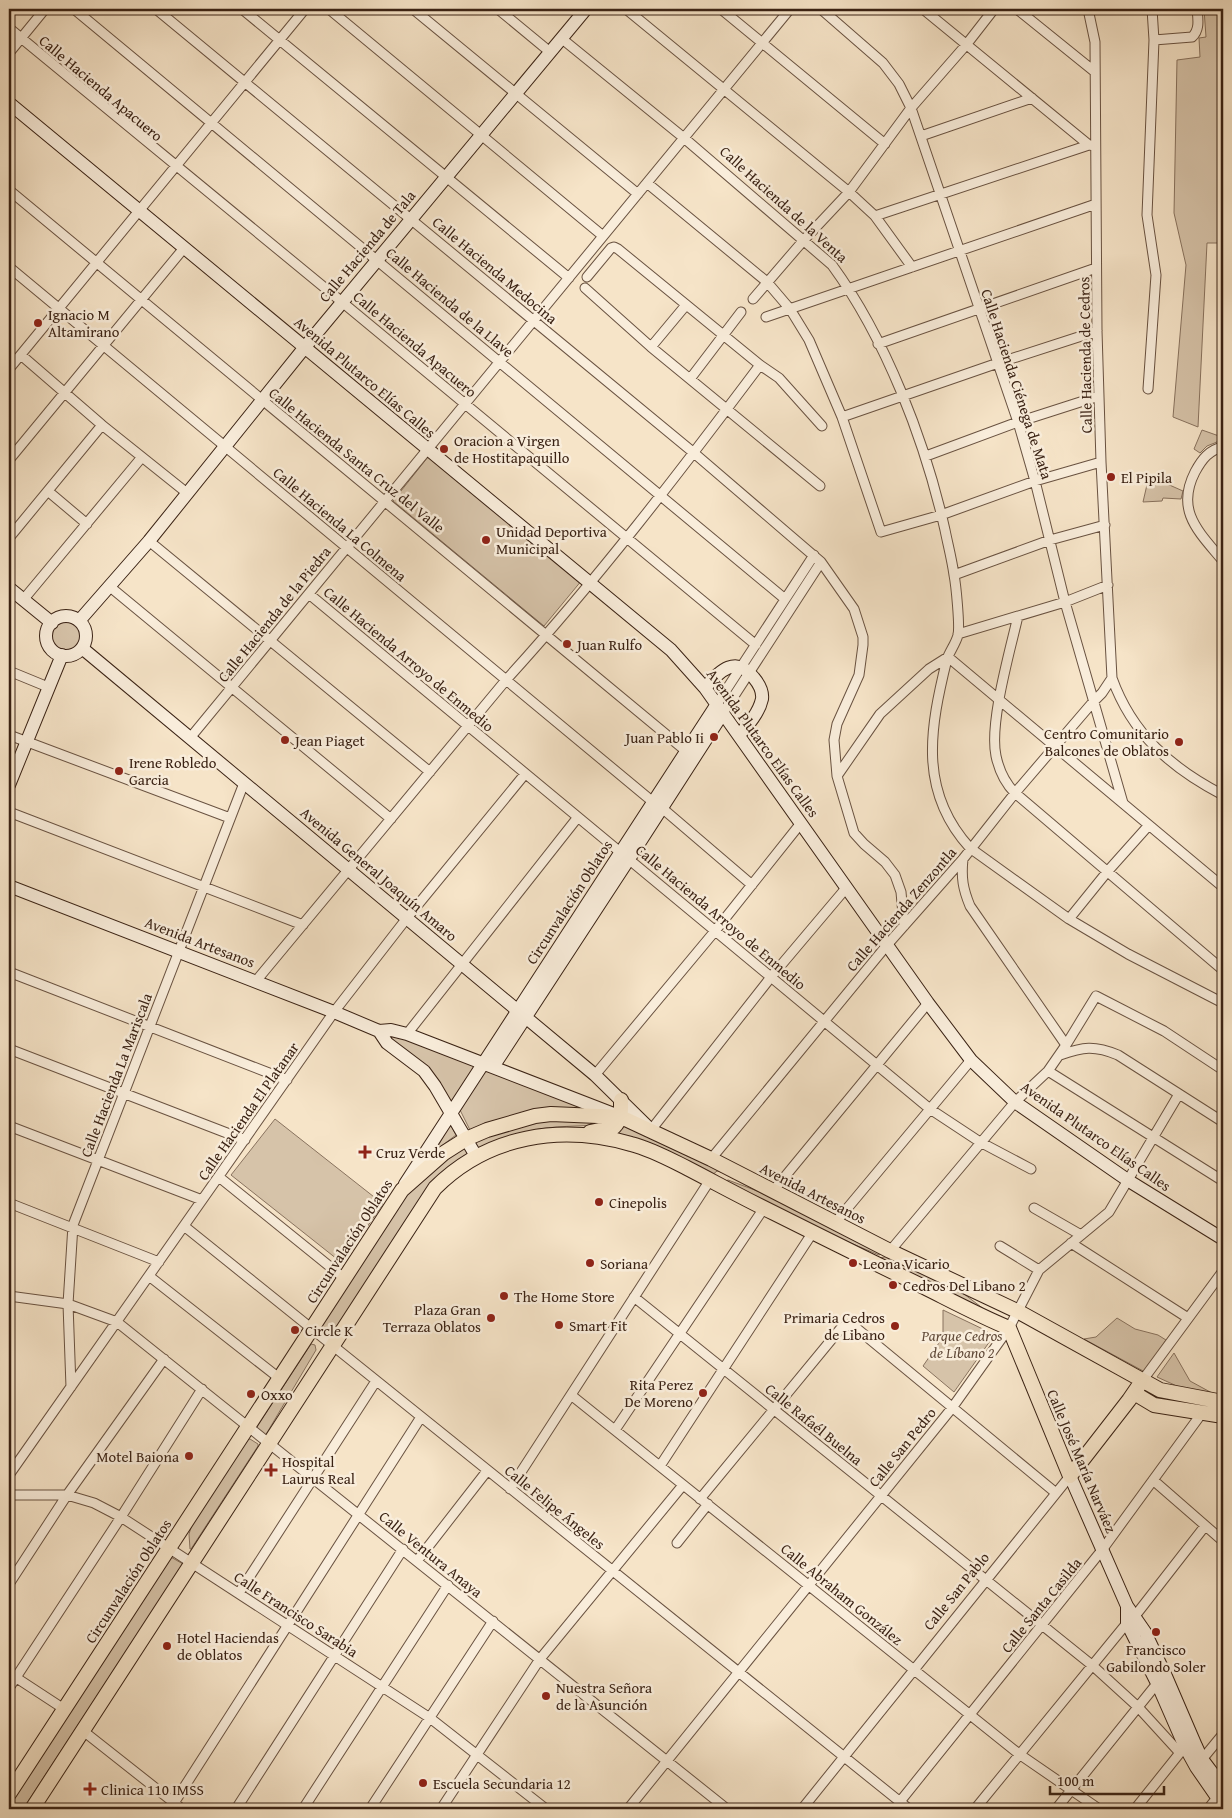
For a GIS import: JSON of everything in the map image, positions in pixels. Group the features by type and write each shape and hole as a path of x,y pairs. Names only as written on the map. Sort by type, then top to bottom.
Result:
{"main road":[{"path":"572,1135 614,1127 621,1117 621,1100"},
{"path":"402,1190 444,1153 466,1139 487,1130 535,1116 552,1114 621,1117"},
{"name":"Avenida Artesanos","path":"621,1117 711,1159 890,1251 1019,1312 1138,1387 1222,1400"},
{"path":"32,1809 435,1188 447,1176 476,1156 506,1143 538,1135 602,1137 632,1144 660,1155 818,1235 1009,1328"},
{"path":"710,1180 736,1172"},
{"name":"Circunvalación Oblatos","path":"9,1794 402,1190"},
{"path":"818,1235 841,1239 878,1256 882,1256 890,1251"},
{"name":"Calle José María Narváez","path":"1009,1328 1070,1476"},
{"path":"1138,1387 1154,1405 1223,1416"},
{"name":"Calle San Pablo","path":"1070,1476 1138,1387"}],"street":[{"path":"9,53 45,9"},
{"name":"Calle Hacienda de la Llave","path":"74,9 211,124 378,259 785,599"},
{"name":"Calle Hacienda Medocina","path":"156,9 694,453 821,562 854,609 863,637 859,675 837,724 834,740 837,776 854,832 864,844 885,862 895,875 900,892 904,926"},
{"path":"242,9 447,176 568,278"},
{"path":"9,369 305,9"},
{"path":"329,9 603,236"},
{"path":"413,9 638,194"},
{"path":"498,9 550,52"},
{"path":"626,9 876,216 912,267"},
{"path":"720,9 885,144"},
{"name":"Calle Hacienda de la Piedra","path":"190,738 790,9"},
{"name":"Calle Hacienda Ciénega de Mata","path":"821,9 883,63 899,84 911,108 1018,422 1035,481 1065,602 1123,803"},
{"path":"923,9 1092,146"},
{"path":"752,300 803,240 849,192 911,108 966,45 994,9"},
{"path":"1017,9 1095,72"},
{"name":"Calle Hacienda de Cedros","path":"1088,9 1095,42 1092,146 1096,204 1101,462 1112,678 1120,700 1149,742 1159,752 1206,786 1223,795"},
{"path":"1148,389 1156,275 1147,215 1154,40 1152,9"},
{"path":"1154,40 1192,37 1198,27 1197,9"},
{"name":"Calle Hacienda de Tala","path":"79,620 149,541 305,347 562,38 583,10"},
{"name":"Calle Hacienda Apacuero","path":"9,28 756,645"},
{"name":"Calle Hacienda de la Venta","path":"562,38 684,138 832,265 849,288 878,344 903,396 926,456 954,574 958,634 948,657 938,703 932,763 938,796 944,811 960,837 970,848 1069,919 1128,954 1223,1003"},
{"path":"921,136 1032,98"},
{"name":"Avenida Plutarco Elías Calles","path":"9,103 671,650 706,688 928,1004 971,1060 1015,1102 1129,1181 1223,1239"},
{"path":"876,216 1092,146"},
{"path":"647,183 767,282 790,309 809,340 842,417 881,532 941,514 1035,481 1101,462"},
{"name":"Calle Hacienda Santa Cruz del Valle","path":"9,190 548,634 686,751"},
{"path":"766,317 1096,204"},
{"path":"587,277 611,248 614,247 723,336 779,378 822,426"},
{"path":"9,460 184,248"},
{"name":"Calle Hacienda La Colmena","path":"9,267 752,885"},
{"path":"878,344 1096,268"},
{"path":"585,288 651,347 820,486"},
{"path":"651,347 686,305"},
{"path":"690,379 741,312"},
{"path":"842,417 1097,331"},
{"path":"20,354 102,425 187,493"},
{"path":"256,982 506,680 548,634 627,538 662,495 760,365"},
{"path":"926,456 1018,422 1099,396"},
{"path":"9,538 49,492 102,425"},
{"path":"1223,447 1210,452 1200,462 1192,478 1187,500 1188,511 1198,531 1223,561"},
{"path":"23,600 142,457"},
{"path":"49,492 87,524"},
{"path":"954,574 1050,540 1105,525"},
{"path":"149,541 430,772"},
{"name":"Circunvalación Oblatos","path":"746,670 756,645 814,555"},
{"name":"Circunvalación Oblatos","path":"402,1190 451,1113 488,1065 522,1015 720,708 821,562"},
{"path":"958,634 1065,602 1108,585"},
{"path":"109,586 391,819"},
{"path":"9,588 52,623"},
{"name":"Calle Hacienda Arroyo de Enmedio","path":"309,594 930,1109 980,1142 1031,1169"},
{"path":"68,616 79,620 83,625 86,637 82,648 73,654 62,655 51,648 48,642 48,629 56,619 68,616"},
{"path":"1018,616 996,724 995,755 1004,780 1015,793 1223,970"},
{"name":"Avenida General Joaquín Amaro","path":"82,648 595,1075 651,1130"},
{"path":"9,784 62,655"},
{"path":"837,776 880,714 929,669 948,657 1223,888"},
{"path":"706,688 720,671 736,666 746,670 758,683 762,691 762,700 757,712 739,735"},
{"path":"9,671 48,686"},
{"name":"Calle Hacienda Zenzontla","path":"711,1159 887,944 963,859 1015,793 1102,694 1112,678"},
{"path":"1102,694 1120,700"},
{"name":"Circunvalación Oblatos","path":"658,805 686,751 720,708"},
{"path":"9,735 230,818"},
{"name":"Calle Hacienda El Platanar","path":"9,1475 334,1012 407,918 525,774"},
{"name":"Calle Hacienda La Mariscala","path":"70,1388 68,1304 73,1228 244,783"},
{"path":"9,812 303,925"},
{"path":"407,1034 578,817"},
{"path":"595,1075 802,823"},
{"path":"1069,919 1149,825"},
{"path":"963,859 961,876 970,906 1066,1045"},
{"name":"Avenida Artesanos","path":"9,886 179,951 379,1031 391,1030 407,1034 621,1117"},
{"path":"651,1130 771,977 846,887"},
{"path":"9,972 287,1080"},
{"path":"890,1251 980,1142 1015,1102 1048,1070 1060,1055 1096,996 1164,1031 1223,1070"},
{"path":"773,1191 928,1004"},
{"name":"Avenida Artesanos","path":"379,1031 387,1043 424,1071 476,1156"},
{"path":"1060,1055 1081,1048 1108,1051 1118,1055 1223,1122"},
{"path":"9,1049 245,1140"},
{"path":"835,1223 971,1060"},
{"path":"1048,1070 1223,1181"},
{"name":"Calle San Pedro","path":"628,1809 952,1408 1009,1328 1019,1312 1039,1270 1109,1212 1179,1094"},
{"path":"9,1126 202,1200"},
{"path":"219,1177 344,1278"},
{"path":"510,1489 710,1180"},
{"path":"9,1203 159,1262"},
{"path":"615,1430 764,1208"},
{"path":"1034,1208 1081,1235"},
{"name":"Calle Felipe Ángeles","path":"184,1226 844,1758 897,1806 908,1809"},
{"path":"660,1466 724,1369 818,1235"},
{"path":"1071,1243 1188,1318"},
{"path":"1000,1246 1039,1270"},
{"path":"1138,1387 1223,1271"},
{"path":"149,1276 280,1378"},
{"name":"Calle Ventura Anaya","path":"9,1296 68,1304 117,1322 727,1809"},
{"name":"Calle Rafaél Buelna","path":"634,1298 1093,1666 1187,1749"},
{"path":"677,1543 704,1501 774,1409 841,1328 848,1325 855,1327 1056,1493"},
{"path":"9,1584 67,1494 164,1359"},
{"path":"239,1593 376,1381"},
{"path":"9,1688 12,1676 121,1517 202,1389"},
{"name":"Calle Abraham González","path":"571,1395 1019,1754 1099,1809"},
{"name":"Calle Santa Casilda","path":"897,1806 1102,1550 1202,1413"},
{"path":"174,1803 421,1417"},
{"path":"417,1561 487,1471"},
{"name":"Calle San Pablo","path":"802,1809 1070,1476"},
{"name":"Calle José María Narváez","path":"1070,1476 1130,1615 1161,1679 1187,1749 1222,1795"},
{"path":"1152,1480 1223,1541"},
{"path":"441,1809 540,1659 683,1485"},
{"name":"Calle Francisco Sarabia","path":"9,1495 67,1494 94,1502 121,1517 430,1718 546,1809"},
{"path":"975,1809 1093,1666 1130,1615 1205,1526"},
{"path":"236,1809 403,1549"},
{"path":"303,1809 448,1585"},
{"path":"370,1809 493,1622"},
{"path":"12,1676 64,1709"},
{"path":"1056,1809 1161,1679"},
{"path":"82,1730 182,1809"},
{"path":"1199,1763 1223,1734"},
{"path":"1135,1809 1187,1749"},
{"path":"1208,1809 1222,1795"}],"green space":[{"path":"1204,9 1223,9 1223,183 1221,183 1219,243 1207,243 1198,427 1173,417 1186,265 1174,213 1177,60 1200,57 1199,38 1206,37"},
{"path":"1202,430 1219,436 1217,442 1207,446 1200,453 1194,449"},
{"name":"Unidad Deportiva Municipal","path":"428,457 582,580 544,626 393,501"},
{"path":"1149,476 1183,491 1181,499 1163,498 1162,501 1143,502"},
{"path":"66,618 78,624 84,636 78,648 66,654 54,648 48,636 54,624"},
{"path":"384,1035 409,1040 476,1065 452,1103 426,1065"},
{"path":"486,1069 595,1109 471,1132 459,1108"},
{"path":"558,1116 613,1123 539,1129 515,1136 477,1152 471,1141"},
{"path":"275,1119 383,1204 342,1263 231,1175"},
{"path":"624,1122 721,1172 717,1171 711,1176 606,1134"},
{"path":"450,1124 456,1135 436,1150"},
{"path":"464,1144 471,1153 356,1298 330,1336 316,1329 407,1189"},
{"path":"728,1180 776,1198 881,1254 879,1255 829,1236 724,1182"},
{"path":"890,1256 964,1294 997,1319 879,1258"},
{"name":"Parque Cedros de Líbano 2","path":"943,1310 987,1331 990,1341 954,1392 923,1366 943,1337"},
{"path":"1117,1318 1135,1329 1158,1335 1166,1340 1145,1372 1084,1339 1096,1337"},
{"path":"311,1344 315,1345 316,1350 265,1436 256,1428"},
{"path":"1174,1353 1190,1381 1212,1393 1190,1392 1157,1377"},
{"path":"250,1439 258,1444 258,1446 190,1549 189,1534 196,1512 246,1440"},
{"path":"169,1556 183,1564 23,1809 9,1809 9,1799"}],"place":[{"name":"Ignacio M Altamirano","path":"38,323"},
{"name":"Oracion a Virgen de Hostitapaquillo","path":"444,449"},
{"name":"El Pipila","path":"1111,477"},
{"name":"Unidad Deportiva Municipal","path":"486,540"},
{"name":"Juan Rulfo","path":"567,644"},
{"name":"Juan Pablo Ii","path":"714,737"},
{"name":"Jean Piaget","path":"285,740"},
{"name":"Centro Comunitario Balcones de Oblatos","path":"1179,742"},
{"name":"Irene Robledo Garcia","path":"119,771"},
{"name":"Cruz Verde","path":"365,1152"},
{"name":"Cinepolis","path":"599,1202"},
{"name":"Soriana","path":"590,1263"},
{"name":"Leona Vicario","path":"853,1263"},
{"name":"Cedros Del Libano 2","path":"893,1285"},
{"name":"The Home Store","path":"504,1296"},
{"name":"Plaza Gran Terraza Oblatos","path":"491,1318"},
{"name":"Smart Fit","path":"559,1325"},
{"name":"Primaria Cedros de Libano","path":"895,1326"},
{"name":"Circle K","path":"295,1330"},
{"name":"Rita Perez De Moreno","path":"703,1393"},
{"name":"Oxxo","path":"251,1394"},
{"name":"Motel Baiona","path":"189,1456"},
{"name":"Hospital Laurus Real","path":"271,1470"},
{"name":"Francisco Gabilondo Soler","path":"1156,1632"},
{"name":"Hotel Haciendas de Oblatos","path":"167,1646"},
{"name":"Nuestra Señora de la Asunción","path":"546,1696"},
{"name":"Escuela Secundaria 12","path":"423,1783"},
{"name":"Clinica 110 IMSS","path":"90,1789"}]}
